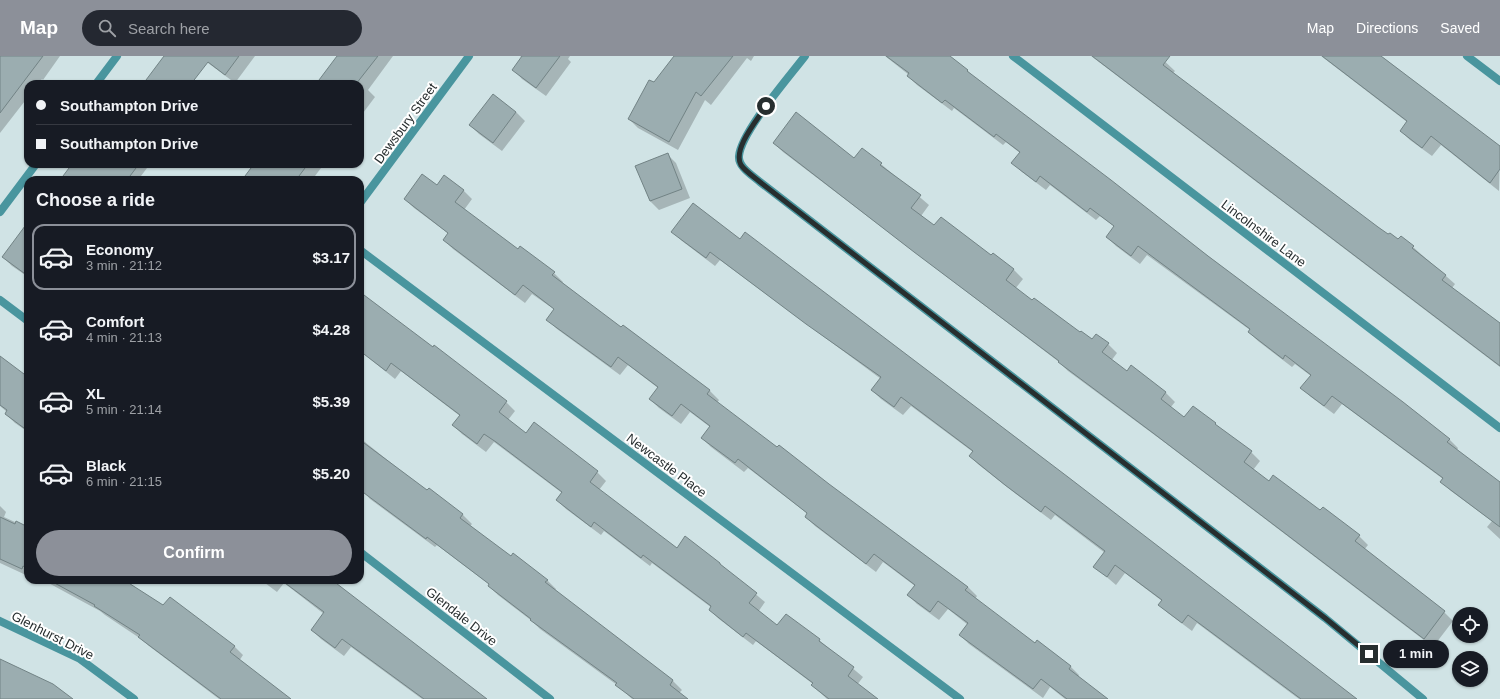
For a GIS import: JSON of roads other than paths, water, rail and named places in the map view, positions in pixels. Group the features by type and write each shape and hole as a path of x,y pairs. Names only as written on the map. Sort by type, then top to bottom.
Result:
{"street":[{"path":"99,80 117,56"},
{"name":"Dewsbury Street","path":"364,198 469,56"},
{"path":"805,56 766,106 746,136 739,156 741,165 766,187 1325,618 1423,699"},
{"name":"Lincolnshire Lane","path":"1013,56 1500,428"},
{"path":"1467,56 1500,81"},
{"path":"0,212 24,180"},
{"name":"Newcastle Place","path":"364,253 960,699"},
{"path":"0,300 24,318"},
{"name":"Glendale Drive","path":"364,555 550,699"},
{"name":"Glenhurst Drive","path":"0,621 80,659 134,699"}]}
